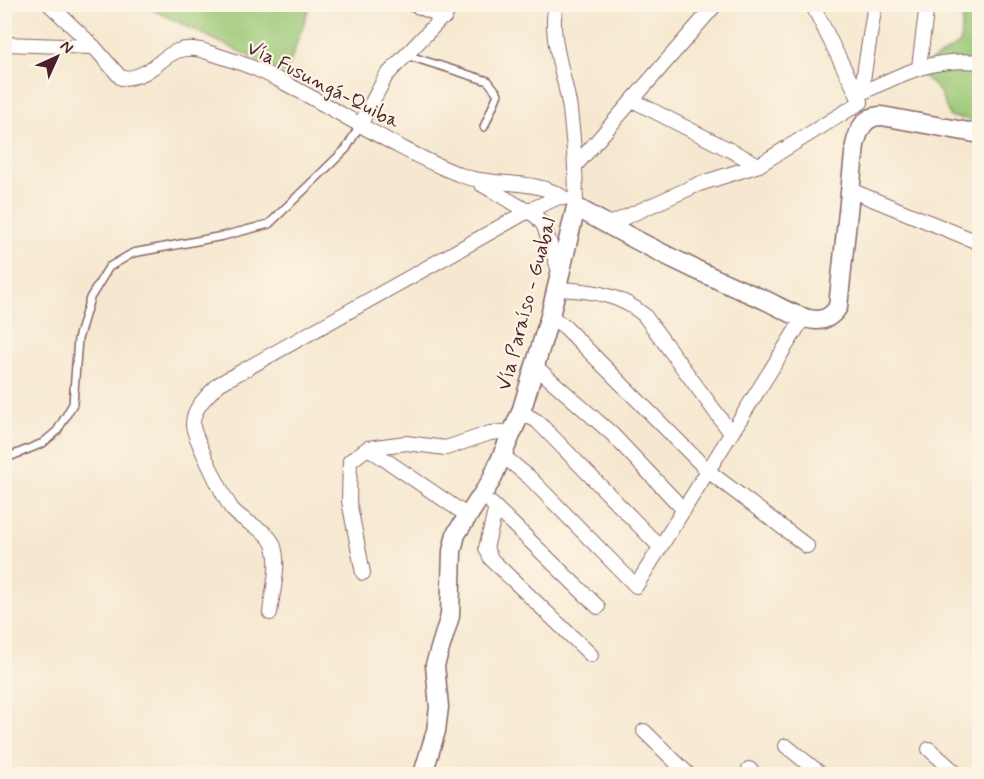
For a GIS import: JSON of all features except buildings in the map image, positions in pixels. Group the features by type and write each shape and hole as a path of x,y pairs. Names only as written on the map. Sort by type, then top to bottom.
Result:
{"street":[{"name":"Vía Fusungá-Quiba","path":"49,4 94,47 121,78 136,78 147,73 173,52 188,46 201,50 276,78 360,125 530,210"},
{"path":"412,4 445,17"},
{"path":"360,125 386,76 455,4"},
{"path":"557,4 554,10 556,36 570,107 576,165 576,207"},
{"path":"576,165 716,4"},
{"path":"812,4 860,96 873,116 980,134"},
{"path":"860,96 875,4"},
{"path":"919,67 927,4"},
{"path":"4,44 94,47"},
{"path":"608,225 699,184 759,165 860,96 919,67 947,60 980,62"},
{"path":"634,101 759,165"},
{"name":"Vía Paraíso - Guabal","path":"423,774 436,731 439,707 435,665 450,616 452,551 456,534 482,495 521,412 550,316 576,207 651,250 804,317 824,319 834,314 838,307 858,132 873,116"},
{"path":"472,179 546,189 576,207"},
{"path":"850,190 980,243"},
{"path":"270,613 276,553 268,536 231,508 222,492 193,427 196,412 203,399 219,384 530,210 561,196"},
{"path":"530,210 544,226 559,282 635,308 644,315 731,433"},
{"path":"550,316 565,327 708,471 807,546"},
{"path":"502,455 529,477 636,586 804,317"},
{"path":"535,366 612,434 684,510"},
{"path":"521,412 537,422 660,547"},
{"path":"363,573 349,501 350,461 368,448 406,442 446,448 490,433 513,431"},
{"path":"368,448 468,516"},
{"path":"482,495 598,607"},
{"path":"496,508 486,548 491,559 591,655"},
{"path":"644,731 688,774"},
{"path":"786,746 821,774"},
{"path":"929,749 957,774"}],"lane":[{"path":"406,55 488,81 498,94 484,127"},
{"path":"4,459 43,443 57,431 73,404 78,339 90,298 109,267 133,253 223,236 269,224 346,149 360,125"}],"green space":[{"path":"143,5 310,5 286,74"},
{"path":"964,10 979,12 979,120 950,117 940,92 917,69 960,44"}]}
